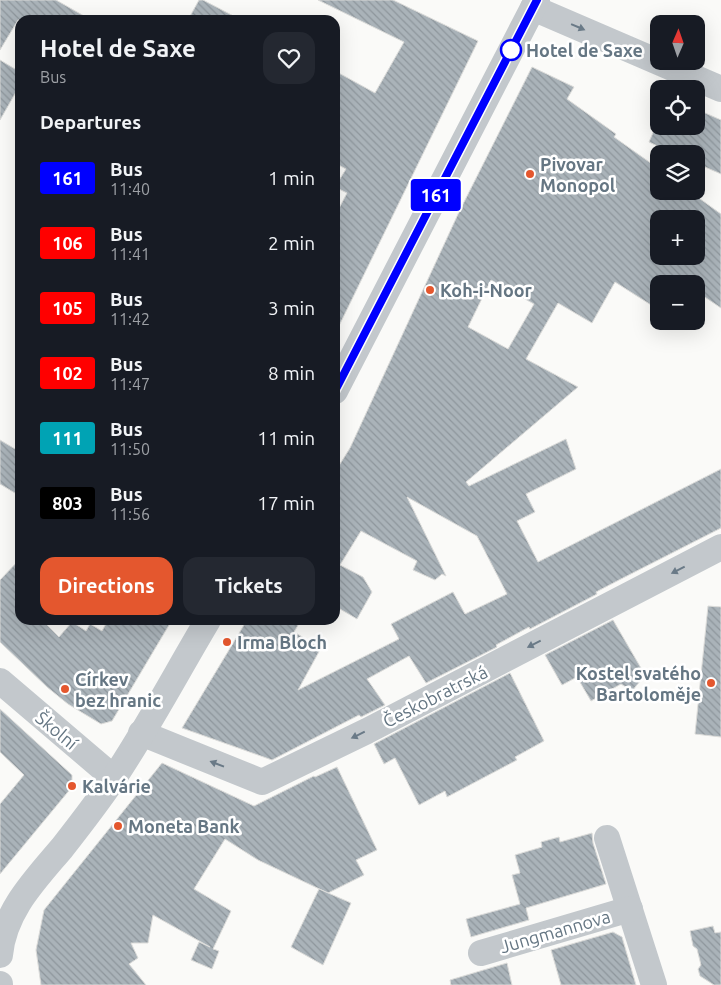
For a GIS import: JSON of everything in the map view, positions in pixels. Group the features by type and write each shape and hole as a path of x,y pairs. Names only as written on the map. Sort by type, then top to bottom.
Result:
{"street":[{"path":"340,381 535,4 721,89"},
{"name":"Českobratrská","path":"141,733 262,782 367,731 719,549"},
{"path":"0,955 2,939 8,921 21,897 75,832 114,778 205,625"},
{"name":"Školní","path":"0,681 114,778"},
{"name":"Jungmannova","path":"608,838 654,985"},
{"name":"Jungmannova","path":"480,953 630,909"}],"building":[{"path":"0,0 56,0 82,15 15,15 15,25 0,50"},
{"path":"199,0 203,0 232,15 191,15"},
{"path":"318,0 393,0 478,41 340,324 340,206 347,193 340,190 340,179 346,169 340,166 340,74 375,93 404,42"},
{"path":"0,60 15,69 15,94 0,120"},
{"path":"532,67 574,87 567,99 616,134 614,137 650,163 650,200 702,200 721,214 721,308 705,297 705,275 650,275 650,304 615,282 592,323 558,303 526,359 578,387 466,482 469,486 566,439 576,469 526,494 535,512 517,521 538,562 721,469 721,528 596,592 597,594 530,629 529,627 496,645 497,647 426,683 409,656 367,679 385,705 361,717 359,715 272,760 182,728 244,625 298,625 294,632 321,648 298,690 399,639 391,624 453,592 465,614 507,594 477,536 407,497 446,576 442,574 435,580 413,570 417,561 361,531 340,565 340,464 350,448 459,212","holes":["491,280 534,304 508,349 468,327"]},
{"path":"705,113 721,120 721,174 705,167 705,145 656,145 649,142 652,135 705,135"},
{"path":"0,440 15,449 15,493 0,484"},
{"path":"15,564 15,625 47,625 59,637 69,625 77,625 86,631 89,625 92,625 102,631 105,625 169,625 112,721 101,724 68,704 47,687 0,642 0,580"},
{"path":"340,565 363,577 372,592 357,619 340,609"},
{"name":"Kostel svatého Bartoloměje","path":"708,606 721,607 721,737 695,734"},
{"path":"613,620 645,675 632,691 621,684 591,701 577,677 562,685 545,655"},
{"path":"510,673 544,741 515,757 517,760 447,797 445,791 419,805 395,758 384,764 374,744"},
{"path":"0,709 72,775 72,787 0,874 0,804 24,775 0,752"},
{"path":"162,763 254,806 314,776 337,767 377,850 356,860 364,875 328,893 258,860 225,839 194,889 231,911 213,949 219,951 212,969 191,960 199,942 210,947 153,915 148,943 131,943 138,958 129,964 146,985 41,985 36,950 44,910"},
{"path":"592,833 593,843 606,884 526,908 529,920 471,937 466,919 520,904 512,875 520,873 515,855 542,847 541,842 559,837 560,842"},
{"path":"319,889 351,903 323,965 291,947"},
{"path":"713,926 715,933 721,932 721,985 714,985 700,976 698,969 701,965 697,949 693,946 690,931"},
{"path":"613,932 622,937 636,985 561,985 551,950"},
{"path":"507,963 512,985 451,985 450,980"}],"bus line":[{"name":"161","path":"340,381 537,0"}],"place":[{"name":"Hotel de Saxe","path":"511,50"},
{"name":"Pivovar Monopol","path":"530,174"},
{"name":"Koh-i-Noor","path":"430,290"},
{"name":"Irma Bloch","path":"227,642"},
{"name":"Kostel svatého Bartoloměje","path":"711,683"},
{"name":"Církev bez hranic","path":"65,689"},
{"name":"Kalvárie","path":"72,786"},
{"name":"Moneta Bank","path":"118,826"}]}
